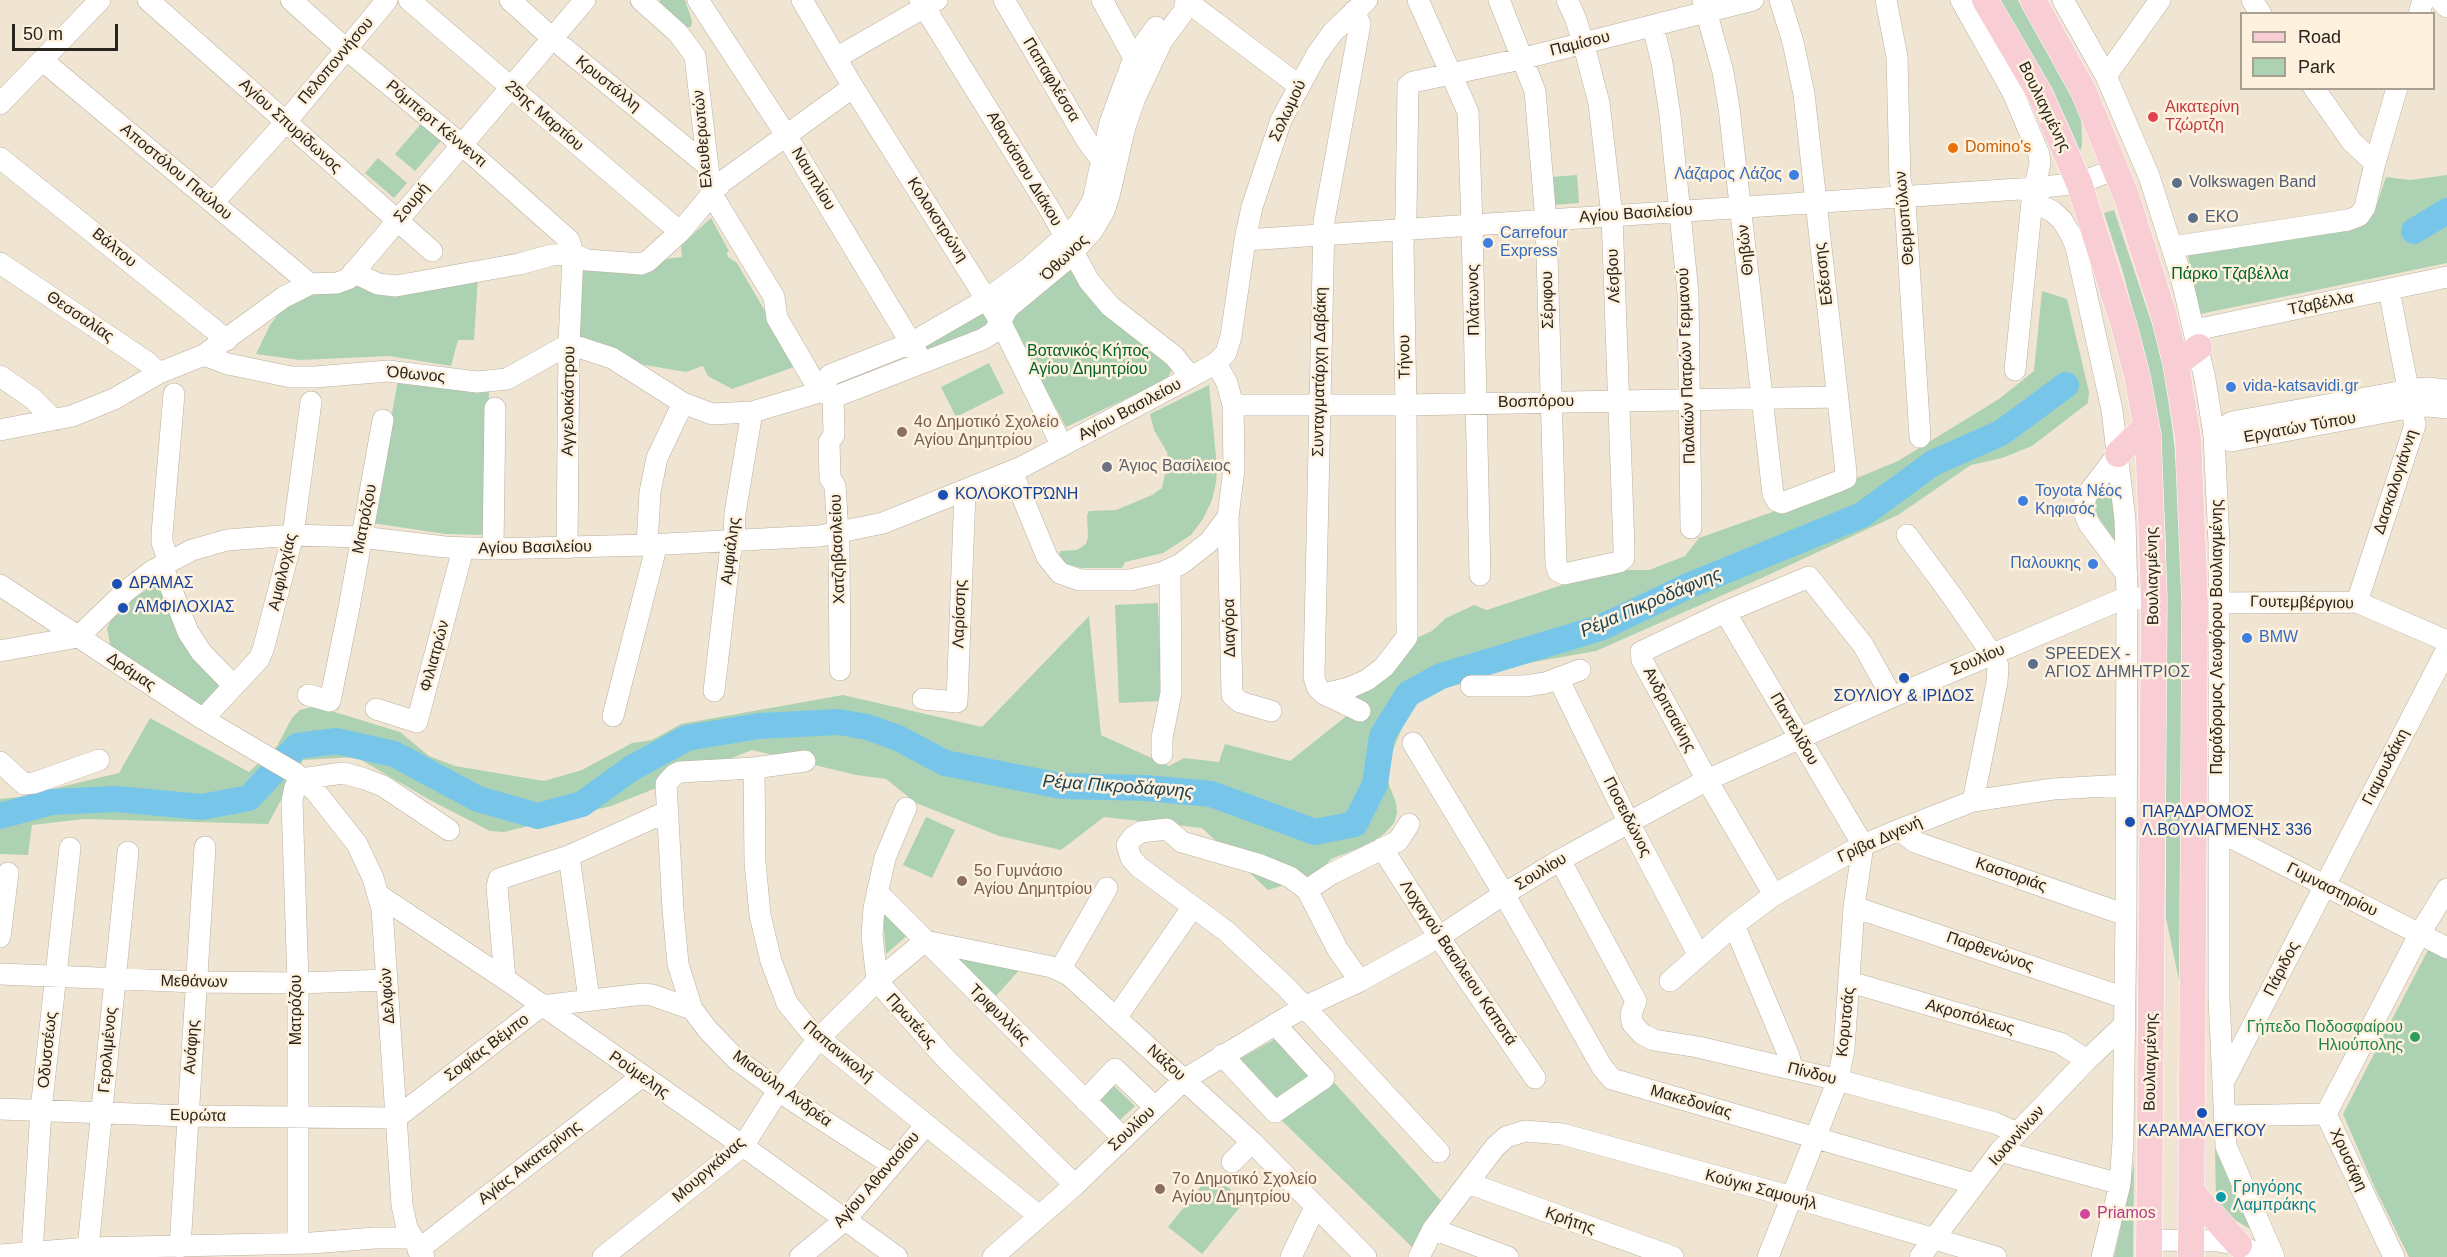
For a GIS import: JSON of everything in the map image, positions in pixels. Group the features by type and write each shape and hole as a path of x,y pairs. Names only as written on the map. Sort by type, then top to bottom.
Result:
{"main road":[{"name":"Βουλιαγμένης","path":"1985,0 2040,94 2076,177 2124,326 2137,375 2146,426 2150,462 2154,599 2149,1248"},
{"path":"2033,0 2084,92 2114,163 2156,285 2176,364 2191,459 2194,602 2192,1191 2195,1251"},
{"path":"2176,364 2197,338"},
{"path":"2118,454 2146,426"},
{"path":"2192,1191 2239,1245"}],"street":[{"name":"Αγίου Σπυρίδωνος","path":"148,0 432,251"},
{"name":"Ρόμπερτ Κέννεντι","path":"291,0 564,233 569,240 573,254"},
{"name":"Πελοποννήσου","path":"213,203 285,123 387,0"},
{"name":"25ης Μαρτίου","path":"409,0 680,232"},
{"name":"Κρυστάλλη","path":"510,0 552,38 708,166"},
{"name":"Σουρή","path":"204,355 285,297 310,284 338,283 348,279 585,0"},
{"name":"Κολοκοτρώνη","path":"802,0 853,87 1000,321 1062,446"},
{"name":"Παπαφλέσσα","path":"1004,0 1087,141 1101,159"},
{"path":"1102,0 1134,58"},
{"name":"Όθωνος","path":"204,355 228,364 291,377 388,371 477,382 507,379 569,344 612,358 683,403 712,414 752,412 826,393 837,396 983,339 994,332 1008,308 1069,245 1089,209 1114,110 1134,58 1176,0"},
{"path":"1188,0 1298,85"},
{"name":"Όθωνος","path":"826,393 830,375 911,343 987,299 1029,268 1093,230 1104,211 1125,127 1135,98 1162,41 1184,11 1188,0"},
{"name":"Πλάτωνος","path":"1418,0 1468,112 1480,575"},
{"name":"Σέριφου","path":"1498,0 1535,91 1546,220 1550,402 1558,571"},
{"name":"Λέσβου","path":"1558,571 1564,574 1619,562 1624,558 1612,216 1599,103 1575,16 1567,0"},
{"name":"Παμίσου","path":"1408,86 1413,82 1521,59 1653,26 1705,6 1753,0"},
{"name":"Εδέσσης","path":"1777,501 1782,503 1846,478 1802,86 1793,42 1780,0"},
{"name":"Θερμοπύλων","path":"1886,0 1898,57 1900,179 1920,437"},
{"path":"1961,0 2013,93 2037,148 2040,163 2035,188 2015,370"},
{"name":"Παράδρομος Λεωφόρου Βουλιαγμένης","path":"2063,0 2106,76 2145,166 2173,247 2197,338 2214,435 2221,603 2218,831 2219,1009 2226,1146 2274,1257"},
{"path":"2106,76 2160,0"},
{"path":"2440,0 2447,6"},
{"path":"643,1 678,33 695,56"},
{"name":"Ελευθερωτών","path":"353,272 378,284 396,286 519,264 552,255 573,254 587,260 641,264 655,256 680,232 711,193 695,56 699,2"},
{"name":"Ναυπλίου","path":"699,2 786,135 922,362"},
{"path":"836,58 927,2"},
{"name":"Αθανάσιου Διάκου","path":"927,2 1089,281 1110,306 1174,356 1191,377"},
{"path":"0,104 42,60 88,4"},
{"name":"Σολωμού","path":"1245,240 1252,207 1273,142 1298,85 1333,32 1360,5"},
{"name":"Συνταγματάρχη Δαβάκη","path":"1324,694 1317,687 1314,677 1323,235 1360,24 1360,5"},
{"name":"Θηβών","path":"1705,6 1723,72 1742,207 1773,494 1777,501"},
{"name":"Παλαιών Πατρών Γερμανού","path":"1653,26 1669,105 1689,306 1691,528"},
{"name":"Αποστόλου Παύλου","path":"42,60 310,284"},
{"name":"Τήνου","path":"1324,694 1349,688 1375,674 1384,667 1407,636 1403,244 1406,230 1408,86"},
{"path":"711,193 722,182 853,87"},
{"path":"2315,90 2352,142 2375,163"},
{"path":"2173,247 2348,220 2359,216 2365,207 2396,90"},
{"name":"Βάλτου","path":"0,158 227,340"},
{"name":"Αγίου Βασιλείου","path":"1245,240 2035,188 2076,177 2114,163"},
{"path":"2035,188 2066,226 2074,242 2106,377 2125,520 2127,575 2126,915 2123,1141 2120,1184 2102,1257"},
{"name":"Χατζηβασιλείου","path":"711,193 774,297 777,318 826,393 834,435 829,442 830,478 835,486 840,670"},
{"path":"1012,472 1047,557 1060,573 1080,580 1130,580 1181,564 1209,542 1228,517 1234,469 1233,405 1227,383 1216,363 1226,353 1229,346 1245,240"},
{"name":"Αγγελοκάστρου","path":"567,548 569,344 573,254"},
{"name":"Θεσσαλίας","path":"0,263 159,373"},
{"name":"Τζαβέλλα","path":"2197,338 2447,277"},
{"name":"Δασκαλογιάννη","path":"2357,602 2415,425 2389,290"},
{"path":"0,430 72,416 103,404 159,373 204,355"},
{"name":"Αγίου Βασιλείου","path":"78,637 126,591 165,564 216,542 242,537 292,535 362,537 463,549 567,548 837,534 883,524 1012,472 1216,363"},
{"path":"0,376 33,398 54,420"},
{"name":"Εργατών Τύπου","path":"2214,435 2231,441 2411,399 2427,388 2447,390"},
{"path":"174,394 162,534 165,564 188,632 201,652 234,686"},
{"name":"Βοσπόρου","path":"1233,405 1406,405 1838,397"},
{"name":"Εργατών Τύπου","path":"2411,399 2429,406 2447,408"},
{"name":"Αμφιλοχίας","path":"203,720 259,659 263,650 292,535 311,402"},
{"path":"613,716 652,544 649,503 655,466 683,403"},
{"path":"493,549 495,408"},
{"name":"Αμφιάλης","path":"714,691 730,554 734,540 735,513 752,412"},
{"name":"Ματρόζου","path":"308,695 330,701 383,420"},
{"path":"2118,454 2086,496 2083,510 2089,524 2127,575"},
{"name":"Λαρίσσης","path":"923,699 957,702 965,492"},
{"name":"Διαγόρα","path":"1228,517 1232,695 1240,702 1271,711"},
{"path":"1907,535 1992,654 1998,666 1998,677 1973,801"},
{"name":"Φιλιατρών","path":"376,709 417,722 463,549"},
{"path":"1162,754 1162,738 1171,693 1170,569"},
{"name":"Ανδριτσαίνης","path":"1774,895 1707,780 1642,660 1641,652 1725,612 1809,577 1863,645 1892,697"},
{"name":"Δράμας","path":"0,585 203,720 265,754 298,776"},
{"name":"Σουλίου","path":"993,1257 1075,1185 1122,1137 1185,1079 1304,1007 1360,981 1439,937 1504,894 1628,821 1707,780 1892,697 2127,597 2154,599"},
{"name":"Γουτεμβέργιου","path":"2221,603 2357,602 2447,641"},
{"name":"Παντελίδου","path":"1725,612 1863,845"},
{"path":"0,651 78,637"},
{"name":"Γιαμουδάκη","path":"2325,885 2441,675 2447,649"},
{"path":"1471,686 1526,686 1580,670"},
{"name":"Ποσειδώνος","path":"1558,678 1628,821 1698,954"},
{"path":"1324,694 1360,711"},
{"name":"Μακεδονίας","path":"1413,743 1504,894 1602,1067 1612,1079 1975,1184"},
{"path":"0,762 24,783 34,783 99,760"},
{"path":"754,768 805,761"},
{"name":"Μιαούλη Ανδρέα","path":"754,768 680,772 669,778 666,784 678,964 692,1009 735,1059 891,1164"},
{"name":"Παπανικολή","path":"754,768 757,887 760,915 771,961 787,1003 819,1038 1039,1216"},
{"path":"298,776 343,773 365,779 383,786 449,830"},
{"name":"Ματρόζου","path":"298,776 292,801 298,983 298,1118 307,1248"},
{"name":"Δελφών","path":"298,776 323,801 357,844 380,896 402,1204 418,1248"},
{"name":"Γρίβα Διγενή","path":"1670,981 1698,954 1774,895 1863,845 1973,801 2053,789 2126,785"},
{"name":"Πρωτέως","path":"906,808 885,858 877,892 872,936 877,981 946,1059 1075,1185"},
{"path":"505,979 498,882 502,877 569,856 668,811"},
{"path":"1307,890 1331,874 1398,841 1409,824"},
{"path":"1360,981 1338,950 1307,890 1290,877 1258,864 1182,842 1167,829 1141,832 1127,845 1131,858 1139,867 1226,931 1304,1007 1439,1152"},
{"name":"Καστοριάς","path":"1899,830 1915,842 2126,915"},
{"name":"Γυμναστηρίου","path":"2218,831 2447,948"},
{"name":"Κορυτσάς","path":"1768,1257 1838,1080 1844,1048 1854,907 1863,845"},
{"name":"Ανάφης","path":"180,1246 205,847"},
{"name":"Οδυσσέως","path":"32,1253 41,1110 70,848"},
{"name":"Λοχαγού Βασίλειου Καποτά","path":"1382,848 1439,937 1535,1078"},
{"name":"Γερολιμένος","path":"88,1248 128,852"},
{"path":"569,856 589,999"},
{"name":"Πίνδου","path":"1560,860 1636,1001 1631,1014 1632,1023 1642,1034 1654,1040 1698,1047 1838,1080 1995,1124 2017,1133"},
{"path":"0,937 8,873"},
{"name":"Πάριδος","path":"2222,1084 2325,885"},
{"path":"1060,970 1107,888"},
{"name":"Χρυσάφη","path":"2394,1257 2326,1114 2420,935 2447,889"},
{"name":"Τριφυλλίας","path":"877,892 1122,1137"},
{"name":"Ρούμελης","path":"380,896 505,979 897,1257"},
{"name":"Παρθενώνος","path":"1854,907 2125,998"},
{"path":"1116,1018 1192,908"},
{"path":"1734,925 1792,1068"},
{"name":"Μουργκάνας","path":"603,1257 743,1146 778,1090 819,1038 877,981 925,941"},
{"name":"Νάξου","path":"925,941 1060,970 1185,1079 1252,1142 1366,1257"},
{"name":"Μεθάνων","path":"0,974 196,982 298,983 387,980"},
{"name":"Ακροπόλεως","path":"1850,982 2060,1043 2087,1060"},
{"name":"Σοφίας Βέμπο","path":"396,1118 541,1006 589,999 652,994 692,1009"},
{"path":"1222,1055 1275,1112 1324,1078 1275,1024"},
{"name":"Ιωαννίνων","path":"1920,1257 2000,1151 2087,1060 2125,1024"},
{"path":"1085,1101 1115,1070 1155,1107"},
{"name":"Αγίας Αικατερίνης","path":"418,1248 641,1077"},
{"name":"Ευρώτα","path":"0,1109 187,1116 396,1118"},
{"path":"2224,1116 2326,1114"},
{"name":"Αγίου Αθανασίου","path":"800,1257 846,1219 926,1125"},
{"name":"Κούγκι Σαμουήλ","path":"1468,1184 1506,1137 1525,1131 1562,1134 1792,1197 1996,1257"},
{"path":"1232,1162 1252,1142"},
{"path":"2000,1151 2120,1184"},
{"path":"1419,1257 1433,1229 1468,1184"},
{"name":"Κρήτης","path":"1468,1184 1673,1257"},
{"path":"375,1238 389,1227 402,1204"},
{"path":"1291,1257 1315,1207"},
{"path":"1433,1229 1508,1257"},
{"path":"0,1255 88,1248 115,1252 180,1246 307,1248 375,1238 418,1248"},
{"path":"2149,1248 2195,1251 2218,1241 2239,1245 2264,1257"}],"green space":[{"path":"660,0 685,0 692,21 691,27 687,27 660,3"},
{"path":"1999,0 2018,0 2051,57 2081,114 2082,146 2080,151 2066,119"},
{"path":"421,124 441,141 415,171 395,154"},
{"path":"378,158 407,183 394,198 365,173"},
{"path":"1577,175 1579,203 1552,205 1550,177"},
{"name":"Πάρκο Τζαβέλλα","path":"2447,175 2447,263 2200,314 2187,251 2368,220 2374,213 2386,177 2410,180"},
{"path":"2114,210 2161,351 2183,523 2181,990 2166,918 2166,544 2162,476 2143,350 2123,272 2104,213"},
{"path":"711,218 729,251 728,257 737,263 797,366 732,389 708,376 703,366 686,372 627,362 577,338 581,269 682,257 681,245"},
{"name":"Βοτανικός Κήπος Αγίου Δημητρίου","path":"1071,271 1171,363 1172,370 1166,380 1066,427 1010,317 1064,272"},
{"path":"478,277 474,340 458,340 451,366 389,356 300,360 256,354 270,325 280,312 314,292 360,281"},
{"path":"2042,291 2067,299 2089,392 2088,403 2032,446 2002,458 1971,465 1898,515 1766,576 1596,651 1489,670 1413,702 1384,771 1396,803 1397,813 1394,823 1372,843 1331,859 1317,875 1268,890 1202,828 1104,817 1061,850 999,836 916,803 886,779 856,775 752,750 611,806 504,832 490,831 430,800 356,757 303,760 268,824 84,819 32,825 28,855 0,854 0,799 19,797 119,773 150,718 249,772 277,746 292,718 300,710 315,706 400,732 429,756 455,766 544,781 582,770 632,743 652,740 681,724 843,695 982,727 1089,616 1101,735 1169,766 1184,758 1219,762 1225,744 1290,761 1359,706 1344,697 1383,660 1412,640 1432,631 1446,618 1474,605 1487,610 1577,580 1622,570 1649,570 1685,556 1699,538 1789,506 1898,461 1999,399 2034,371"},
{"path":"981,311 990,321 985,329 925,351 924,343"},
{"path":"989,363 1004,393 956,417 941,387"},
{"path":"398,380 489,388 486,535 445,534 372,523"},
{"path":"1209,385 1217,467 1216,483 1212,500 1203,519 1191,535 1163,553 1125,562 1122,568 1082,568 1062,563 1059,558 1060,551 1077,550 1086,544 1089,511 1116,510 1152,495 1162,488 1168,459 1167,452 1154,430 1150,414"},
{"path":"2111,480 2115,541 2097,515 2095,508 2097,497"},
{"path":"160,580 228,684 204,711 113,649 110,644 107,628 111,620 127,604"},
{"path":"1158,603 1162,701 1119,703 1115,605"},
{"path":"926,817 955,830 932,878 903,865"},
{"path":"884,907 910,933 886,954 884,929"},
{"name":"Γήπεδο Ποδοσφαίρου Ηλιούπολης","path":"2428,950 2447,959 2447,1257 2409,1257 2374,1186 2343,1114"},
{"path":"956,956 1023,966 996,996"},
{"path":"1282,1035 1318,1078 1276,1106 1236,1061"},
{"path":"1331,1079 1444,1204 1416,1251 1277,1116"},
{"path":"1111,1083 1135,1106 1120,1120 1097,1097"},
{"path":"2215,1149 2252,1230 2233,1219 2216,1200"},
{"path":"2134,1163 2133,1257 2114,1257 2118,1240"},
{"path":"1211,1174 1245,1201 1202,1254 1168,1227"}],"waterway":[{"name":"Ρέμα Πικροδάφνης","path":"2414,231 2447,211"},
{"name":"Ρέμα Πικροδάφνης","path":"0,816 52,802 116,799 202,807 249,798 297,746 336,741 394,754 478,799 538,816 582,804 632,768 687,738 759,726 839,722 867,727 898,738 945,763 1061,786 1146,788 1211,794 1315,832 1355,824 1375,784 1382,736 1408,694 1441,676 1600,628 1688,586 1862,515 1933,463 2001,433 2066,385"}],"place":[{"name":"Αικατερίνη Τζώρτζη","path":"2153,117"},
{"name":"Domino's","path":"1953,148"},
{"name":"Λάζαρος Λάζος","path":"1794,175"},
{"name":"Volkswagen Band","path":"2177,183"},
{"name":"EKO","path":"2193,218"},
{"name":"Carrefour Express","path":"1488,243"},
{"name":"vida-katsavidi.gr","path":"2231,387"},
{"name":"4ο Δημοτικό Σχολείο Αγίου Δημητρίου","path":"902,432"},
{"name":"Άγιος Βασίλειος","path":"1107,467"},
{"name":"ΚΟΛΟΚΟΤΡΏΝΗ","path":"943,495"},
{"name":"Toyota Νέος Κηφισός","path":"2023,501"},
{"name":"Παλουκης","path":"2093,564"},
{"name":"ΔΡΑΜΑΣ","path":"117,584"},
{"name":"ΑΜΦΙΛΟΧΙΑΣ","path":"123,608"},
{"name":"BMW","path":"2247,638"},
{"name":"SPEEDEX - ΑΓΙΟΣ ΔΗΜΗΤΡΙΟΣ","path":"2033,664"},
{"name":"ΣΟΥΛΙΟΥ & ΙΡΙΔΟΣ","path":"1904,678"},
{"name":"ΠΑΡΑΔΡΟΜΟΣ Λ.ΒΟΥΛΙΑΓΜΕΝΗΣ 336","path":"2130,822"},
{"name":"5ο Γυμνάσιο Αγίου Δημητρίου","path":"962,881"},
{"name":"Γήπεδο Ποδοσφαίρου Ηλιούπολης","path":"2415,1037"},
{"name":"ΚΑΡΑΜΑΛΕΓΚΟΥ","path":"2202,1113"},
{"name":"7ο Δημοτικό Σχολείο Αγίου Δημητρίου","path":"1160,1189"},
{"name":"Γρηγόρης Λαμπράκης","path":"2221,1197"},
{"name":"Priamos","path":"2085,1214"}]}
